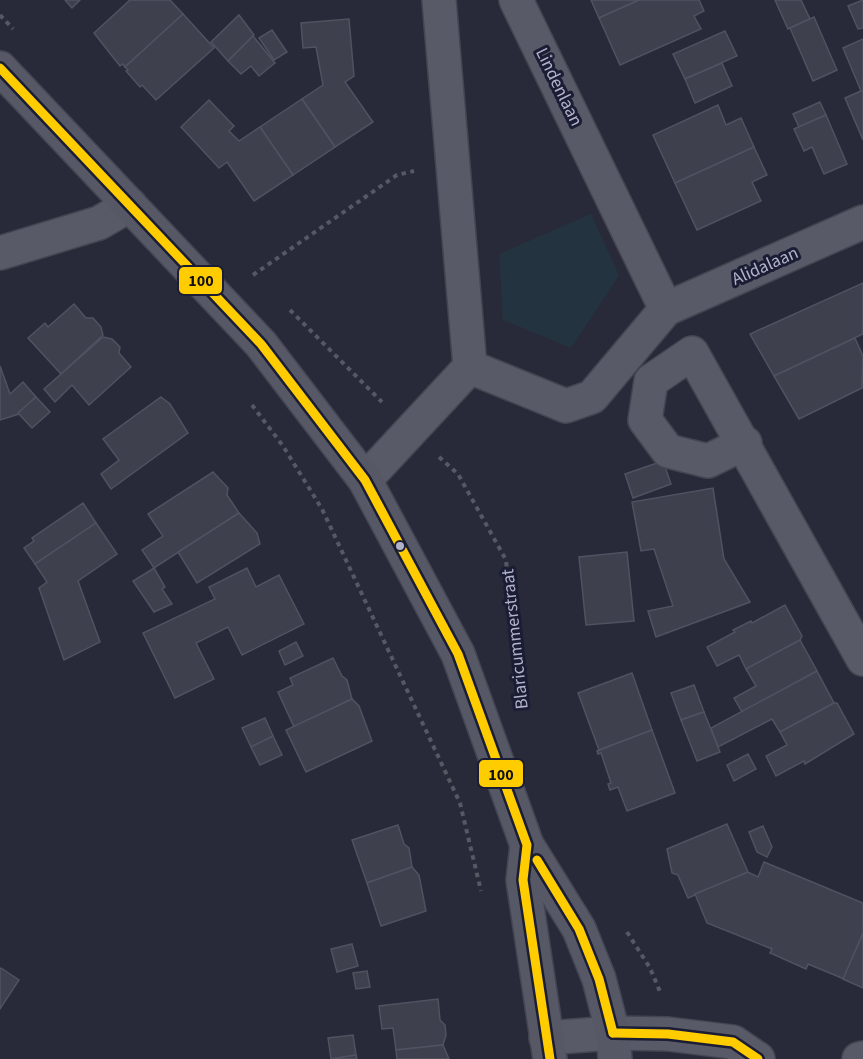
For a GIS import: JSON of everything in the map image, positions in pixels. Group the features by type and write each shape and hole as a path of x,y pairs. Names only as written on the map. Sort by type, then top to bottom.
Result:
{"main road":[{"path":"0,68 261,344 365,480 458,654 527,844 579,929 598,980 614,1046"},
{"path":"527,844 523,880 548,1049"}],"street":[{"path":"365,480 470,367 439,0"},
{"name":"Lindenlaan","path":"516,0 666,309"},
{"path":"0,252 99,223 130,204"},
{"name":"Alidalaan","path":"666,309 863,222"},
{"path":"470,367 566,406 592,397 666,309"},
{"path":"745,443 863,659"},
{"path":"548,1049 614,1046 668,1034 733,1042 758,1059"}],"path":[{"path":"253,274 397,175 453,161"},
{"name":"Blaricummerstraat","path":"412,431 458,474 506,560 520,706"},
{"path":"283,446 322,509 460,803 482,896"},
{"path":"625,929 650,968 667,1006 668,1034"}],"shaded area":[{"path":"591,214 619,275 571,348 503,320 499,254"}],"building":[{"path":"65,0 80,0 72,8"},
{"path":"130,0 170,0 183,14 125,67 123,64 120,66 94,33"},
{"path":"591,0 639,0 599,18"},
{"path":"639,0 699,0 704,11 694,16 701,29 620,65 599,18"},
{"path":"775,0 801,0 810,19 788,29"},
{"path":"863,0 863,28 858,29 848,6"},
{"path":"183,14 214,48 156,100 142,85 140,87 125,67"},
{"path":"239,15 254,35 228,61 211,42"},
{"path":"814,17 837,70 813,81 790,28"},
{"path":"349,19 354,76 345,82 373,122 335,147 302,99 323,85 316,47 303,48 301,23"},
{"path":"272,30 287,52 274,60 259,38"},
{"path":"725,31 737,56 685,79 673,54"},
{"path":"253,36 275,63 259,76 251,66 241,74 228,61"},
{"path":"863,39 863,140 845,98 861,91 843,48"},
{"path":"722,63 732,86 695,103 685,79"},
{"path":"302,99 335,147 293,175 260,127"},
{"path":"209,100 234,126 229,131 239,141 260,127 293,175 254,201 227,162 219,168 181,127"},
{"path":"820,102 826,115 799,127 793,114"},
{"path":"718,105 726,125 741,118 754,147 675,183 653,135"},
{"path":"826,115 847,164 824,174 812,147 804,151 794,129"},
{"path":"754,147 767,175 752,182 761,201 697,230 675,183"},
{"path":"863,283 863,334 774,376 750,334"},
{"path":"74,304 86,318 93,318 101,327 103,335 61,374 28,338 45,323 48,327"},
{"path":"103,337 112,339 120,347 119,353 131,367 89,405 72,385 55,402 44,389"},
{"path":"855,338 863,356 862,388 799,419 774,376"},
{"path":"0,366 10,394 23,382 36,397 19,414 0,420"},
{"path":"36,397 50,412 32,428 18,413"},
{"path":"161,397 170,404 188,433 111,489 101,474 119,460 103,439"},
{"path":"663,461 671,484 633,498 625,474"},
{"path":"213,472 228,488 227,495 239,513 154,568 142,550 163,536 148,514"},
{"path":"713,488 724,559 750,602 656,637 648,611 673,606 654,549 641,551 632,502"},
{"path":"83,503 96,523 35,564 24,548 34,541 32,538"},
{"path":"239,513 257,533 260,544 197,583 178,552"},
{"path":"96,523 117,554 78,581 100,642 64,660 39,588 47,582 35,564"},
{"path":"627,552 634,621 586,625 579,557"},
{"path":"154,568 165,587 162,589 172,604 154,612 133,581"},
{"path":"247,568 256,587 279,575 304,624 242,655 228,627 196,643 214,679 175,698 143,633 215,599 209,587"},
{"path":"785,605 802,636 800,640 746,669 739,655 717,666 707,647 735,632 733,630 751,621 752,623"},
{"path":"800,640 817,671 742,712 734,698 756,686 746,669"},
{"path":"296,642 303,656 285,665 279,651"},
{"path":"333,658 342,676 347,680 352,699 294,727 278,692 293,685 290,678"},
{"path":"817,671 834,703 780,732 772,719 718,747 711,728"},
{"path":"632,673 652,730 599,750 578,693"},
{"path":"694,685 704,712 681,720 671,693"},
{"path":"352,699 359,706 372,741 306,772 286,730"},
{"path":"837,703 854,734 805,764 804,761 776,776 766,756 787,745 780,732"},
{"path":"704,712 720,752 697,761 681,720"},
{"path":"265,718 273,736 251,747 242,728"},
{"path":"652,730 675,793 627,811 618,787 610,790 608,784 611,783 601,753 598,754 597,751"},
{"path":"273,736 282,755 260,765 251,747"},
{"path":"748,754 756,769 734,781 727,765"},
{"path":"727,824 748,872 688,898 678,875 672,873 667,849"},
{"path":"398,825 404,844 409,848 412,867 367,883 352,840"},
{"path":"763,826 772,847 767,857 757,852 749,832"},
{"path":"764,862 863,903 863,933 844,979 808,964 806,969 770,953 772,949 707,923 695,894 748,872 758,877"},
{"path":"412,867 419,875 426,911 381,926 367,883"},
{"path":"863,933 863,988 843,979"},
{"path":"352,944 358,966 337,972 331,949"},
{"path":"0,969 19,980 0,1009"},
{"path":"367,971 370,987 356,989 353,973"},
{"path":"438,999 440,1020 445,1025 446,1035 443,1045 396,1050 393,1028 382,1029 379,1006"},
{"path":"353,1035 356,1055 331,1059 328,1038"},
{"path":"443,1045 449,1059 397,1059 396,1050"},
{"path":"356,1055 357,1059 331,1059"}],"transit line":[{"name":"100","path":"0,68 261,344 365,480 458,654 527,845 523,880 550,1059"},
{"name":"100","path":"537,860 579,929 599,979 613,1033"},
{"name":"100","path":"613,1033 668,1034 733,1042 758,1059"}]}
